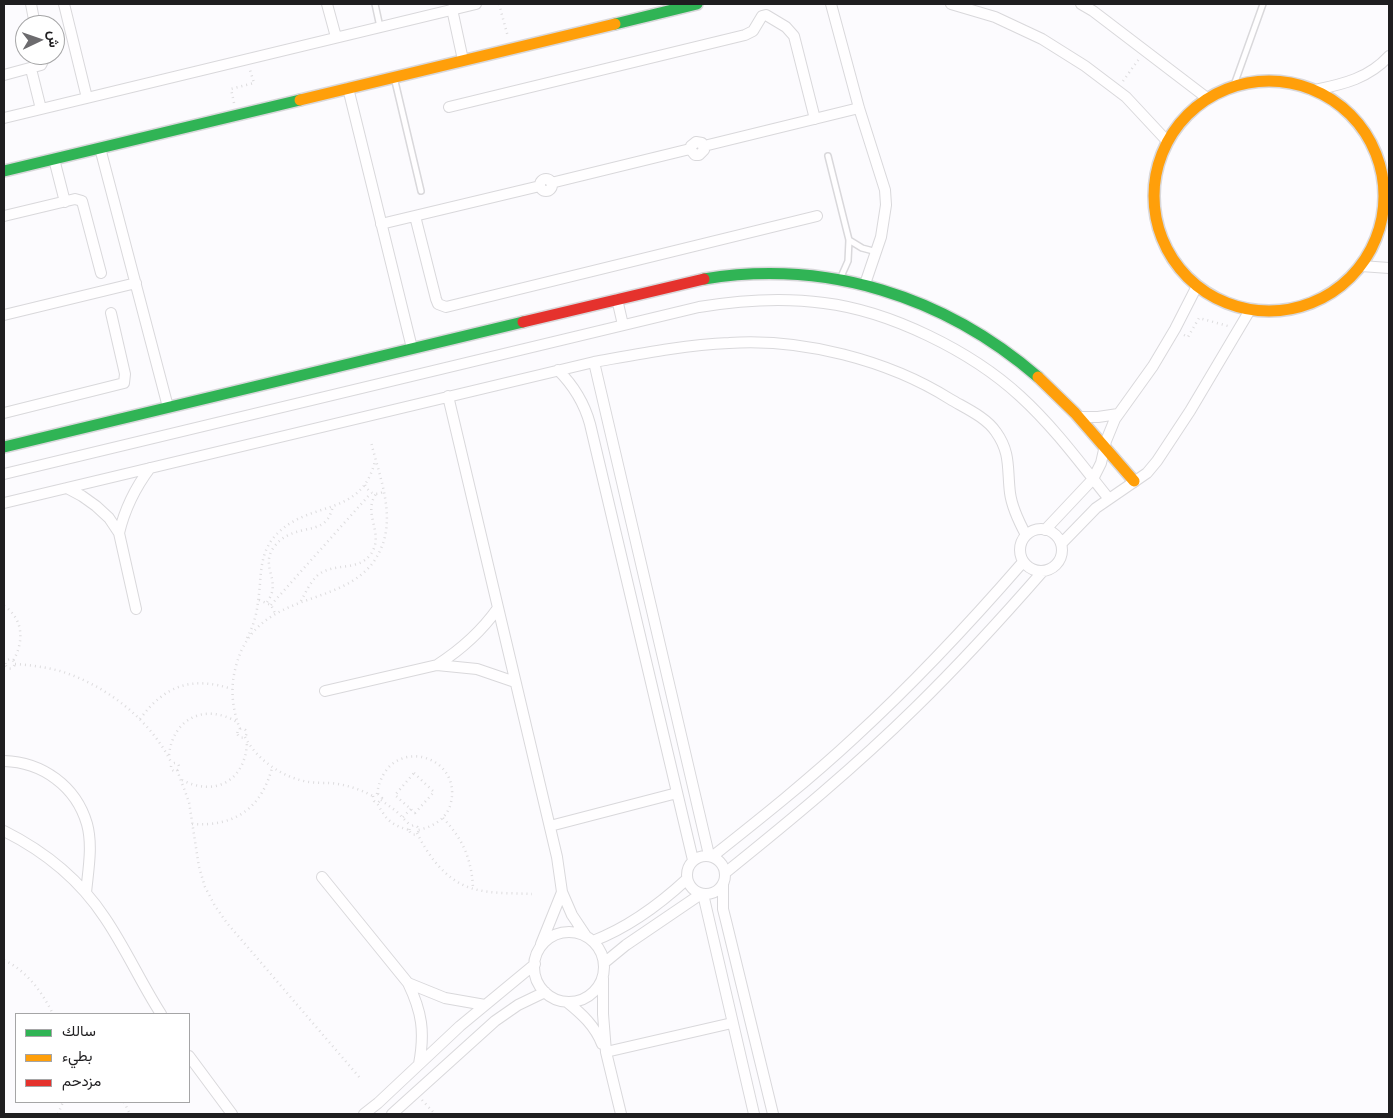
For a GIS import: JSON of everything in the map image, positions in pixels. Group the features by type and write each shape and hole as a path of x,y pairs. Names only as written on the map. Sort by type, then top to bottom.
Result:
{"street":[{"path":"64,4 87,98"},
{"path":"327,4 336,37"},
{"path":"4,118 476,4"},
{"path":"4,171 697,4"},
{"path":"831,4 859,108 885,190 884,220 877,252 865,284"},
{"path":"951,4 995,17 1042,39 1085,66 1126,98 1167,141"},
{"path":"1081,4 1093,7 1207,98"},
{"path":"452,10 463,60"},
{"path":"449,107 750,34 762,16 766,15 786,26 794,36 815,119"},
{"path":"1316,90 1359,79 1372,71 1389,56"},
{"path":"4,75 41,65"},
{"path":"31,69 41,109"},
{"path":"1275,80 1296,83 1316,90 1338,103 1357,121 1371,142 1380,167 1384,192 1382,218 1374,243 1361,266 1339,288 1311,303 1281,311 1250,310 1231,305 1213,297 1197,286 1178,267 1164,244 1156,219 1154,192 1157,166 1167,141 1184,117 1207,98 1234,85 1275,80"},
{"path":"348,88 412,348"},
{"path":"381,224 540,186 544,179 549,180 551,183 690,149 695,155 699,155 702,153 704,146 859,108"},
{"path":"100,148 168,407"},
{"path":"54,159 65,202"},
{"path":"4,216 79,199 84,204 101,273"},
{"path":"415,216 436,299 438,304 446,307 817,216"},
{"path":"1361,266 1389,268"},
{"path":"4,447 617,299 736,274 767,273 799,274 865,284 901,294 972,328 1006,350 1037,375 1079,418 1134,480"},
{"path":"4,315 136,283"},
{"path":"1044,530 1093,479 1101,463 1110,429 1118,414 1153,366 1197,286"},
{"path":"617,299 623,324"},
{"path":"4,474 623,324 699,307 767,299 826,303 891,320 926,334 959,352 990,372 1020,396 1046,422 1109,499"},
{"path":"1061,544 1091,513 1134,480 1147,473 1157,461 1190,411 1250,310"},
{"path":"4,413 124,382 126,374 111,313"},
{"path":"4,503 594,362 678,347 731,342 784,344 837,353 888,368 937,390 982,419 994,429 1004,442 1008,457 1010,495 1016,516 1026,535"},
{"path":"594,362 711,856"},
{"path":"558,370 579,394 586,408 693,860"},
{"path":"448,396 558,857 562,892 572,915 598,947 604,963 603,1014 606,1052 621,1114"},
{"path":"1079,418 1118,414"},
{"path":"118,533 130,498 150,468"},
{"path":"67,488 96,506 109,518 118,533 136,609"},
{"path":"1035,530 1044,530 1052,532 1058,537 1062,551 1060,559 1050,569 1036,571 1029,568 1024,562 1020,553 1021,543 1026,535 1035,530"},
{"path":"711,856 808,779 892,702 948,647 1024,562"},
{"path":"725,873 822,793 914,708 989,631 1043,571"},
{"path":"324,691 437,665 455,654 471,640 486,625 498,608"},
{"path":"437,665 477,669 516,682"},
{"path":"4,761 18,761 42,769 62,782 78,802 87,824 90,849 86,893"},
{"path":"550,826 677,794"},
{"path":"4,831 27,843 59,866 86,893 106,918 160,1013"},
{"path":"754,1114 702,894 690,886 687,880 686,872 693,860 703,855 719,860 725,873 723,909 773,1114"},
{"path":"322,877 408,983 417,1002 422,1022 423,1044 419,1064"},
{"path":"538,951 545,942 564,932 575,932 589,938 610,934 666,898 687,880"},
{"path":"604,963 626,945 702,894 714,892 723,884"},
{"path":"562,892 538,951 535,974 545,992 551,997 567,1002 580,1012 599,1037 606,1052"},
{"path":"364,1114 484,1005 535,964"},
{"path":"567,1002 586,998 594,992 600,984 603,975"},
{"path":"408,983 445,998 484,1005"},
{"path":"392,1114 495,1021 518,1005 545,992"},
{"path":"606,1052 732,1023"},
{"path":"190,1057 232,1114"}],"lane":[{"path":"375,4 380,27"},
{"path":"1234,85 1263,4"},
{"path":"394,77 421,191"},
{"path":"828,156 849,240 848,261 839,280"},
{"path":"849,240 862,248 877,252"}],"path":[{"path":"499,4 511,48"},
{"path":"1116,90 1146,51"},
{"path":"236,110 231,89 254,82 247,59"},
{"path":"1175,329 1188,337 1198,319 1202,318 1228,326 1229,329"},
{"path":"244,644 264,622 276,613 300,601 344,587 360,577 373,563 382,547 387,529 388,510 372,442"},
{"path":"376,460 374,469 365,485 350,498 333,507 296,518 273,538 261,565 259,600 251,630 238,658 232,689 237,722 240,729 246,731 245,737 247,741 258,755 272,767 290,777 310,782 345,785 360,789 373,796 381,811 393,824 409,830 412,834 436,824 443,818 449,809 452,787 442,767 433,760 423,756 411,756 400,758 391,764 381,777 377,794"},
{"path":"365,485 371,493 384,492"},
{"path":"271,605 371,493"},
{"path":"300,601 313,580 324,571 332,568 357,565 370,556 377,535 370,511 372,499 376,494"},
{"path":"267,602 274,590 269,561 274,546 292,533 320,526 325,522 333,507"},
{"path":"259,600 271,605 276,613"},
{"path":"4,606 14,615 19,623 21,633 20,648 14,662 11,668 5,669 5,664 8,660 14,662 60,671 82,680 103,690 151,730 169,756 172,769 176,770 182,780 189,802 198,867 205,887 215,906 226,923 360,1078"},
{"path":"139,719 150,705 164,693 180,686 197,683 215,684 232,689"},
{"path":"169,756 170,744 175,734 182,724 192,718 215,713 227,716 237,722"},
{"path":"240,729 237,733 238,736 245,737"},
{"path":"182,780 194,786 208,788 221,785 232,778 241,768 246,755 247,741"},
{"path":"172,764 178,765 176,770"},
{"path":"192,824 208,825 223,823 238,817 261,796 268,782 272,767"},
{"path":"414,774 434,792 415,813 410,809 395,795 414,774"},
{"path":"373,796 377,794"},
{"path":"377,794 411,826 416,826 424,848 434,861 458,882 473,889 532,894"},
{"path":"378,803 382,800"},
{"path":"403,817 410,809"},
{"path":"443,818 454,830 466,850 472,873 473,889"},
{"path":"409,830 411,826"},
{"path":"4,960 23,972 35,985 52,1013"},
{"path":"416,1093 436,1114"}],"traffic: fast":[{"path":"615,24 697,4"},
{"path":"4,171 300,100"},
{"path":"704,279 750,274 795,274 839,280 882,290 923,305 963,325 1002,349 1038,377"},
{"path":"4,447 523,322"}],"traffic: slow":[{"path":"300,100 615,24"},
{"path":"1258,81 1280,81 1302,86 1323,94 1342,107 1358,123 1371,142 1379,163 1384,185 1384,196 1382,218 1371,250 1358,269 1342,285 1323,298 1302,306 1280,311 1258,311 1236,306 1215,298 1196,285 1180,269 1167,250 1159,229 1154,207 1154,185 1159,163 1167,142 1180,123 1196,107 1215,94 1236,86 1258,81"},
{"path":"1038,377 1075,413 1134,481"}],"traffic: jam":[{"path":"523,322 704,279"}]}
